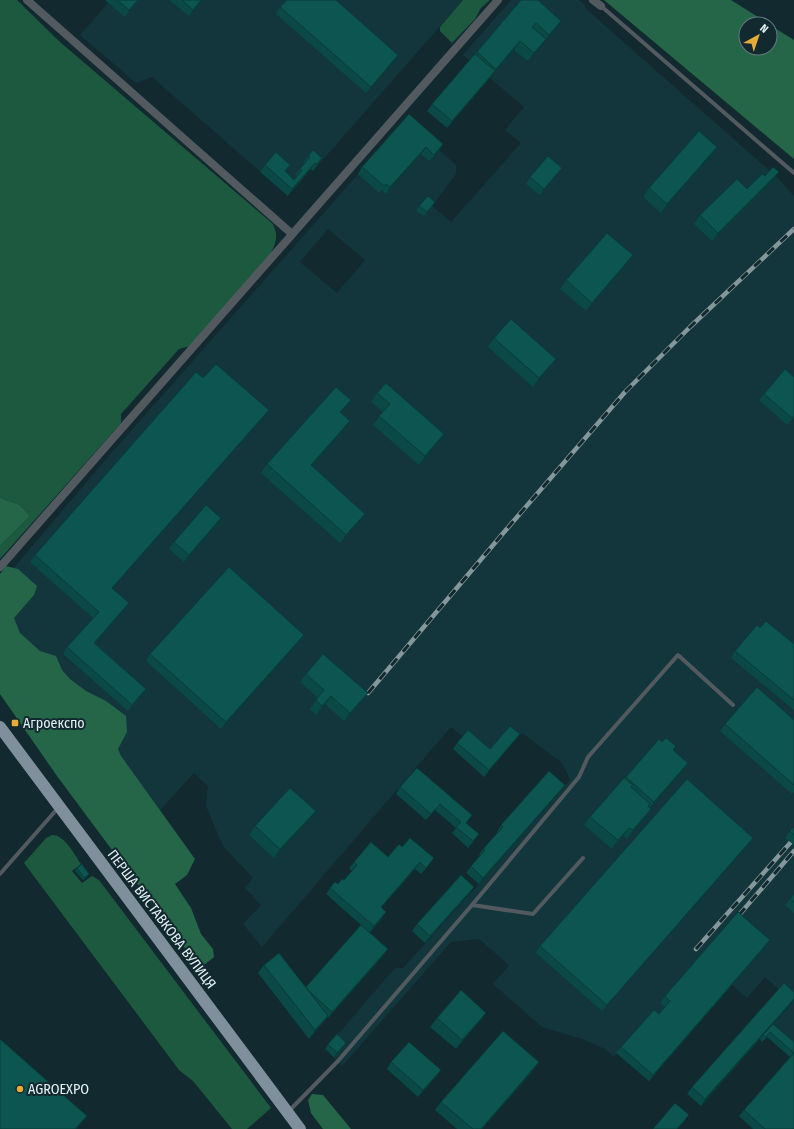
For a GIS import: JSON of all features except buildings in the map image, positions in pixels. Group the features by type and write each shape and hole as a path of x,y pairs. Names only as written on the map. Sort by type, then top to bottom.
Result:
{"main road":[{"name":"ПЕРША ВИСТАВКОВА ВУЛИЦЯ","path":"0,727 300,1129"}],"street":[{"path":"27,0 292,234"},
{"path":"0,567 498,0"},
{"path":"593,0 601,6"}],"lane":[{"path":"601,6 794,173"},
{"path":"288,1112 338,1061 472,906 574,784 579,777 588,757 678,655 733,705"},
{"path":"0,874 59,807"},
{"path":"472,906 533,914 583,858"}],"shaded area":[{"path":"105,0 463,0 313,171 311,169 288,196 152,77 136,83 80,35 108,3"},
{"path":"511,0 579,0 585,5 585,8 779,179 794,196 794,1049 770,1028 793,1002 765,977 747,998 732,985 649,1081 617,1053 614,1057 605,1049 582,1039 542,1027 493,984 509,965 479,939 451,942 342,1066 325,1049 395,968 403,968 570,780 562,763 522,733 515,740 485,755 451,727 262,947 243,924 261,905 245,888 253,878 223,846 206,806 208,786 194,773 153,818 0,614 0,584 107,458 405,121 456,165 456,174 432,206 451,222 521,143 505,130 524,107 463,55","holes":["328,229 365,260 337,293 300,262"]}],"green space":[{"path":"0,0 17,0 60,42 273,224 276,239 274,248 266,261 190,346 179,349 121,414 121,423 0,559 0,545 2,542 30,516 20,505 0,497"},
{"path":"463,0 490,0 481,8 475,19 452,43 440,31 440,27"},
{"path":"604,0 731,0 756,16 738,16 738,56 778,56 778,30 794,40 794,159"},
{"path":"0,497 20,505 30,516 0,545"},
{"path":"6,566 18,569 37,586 34,595 14,618 20,633 40,651 56,656 62,670 70,679 86,691 106,701 126,716 127,732 118,749 121,756 195,859 187,875 175,884 191,908 201,934 213,949 214,957 204,965 193,959 57,776 0,694 0,574"},
{"path":"52,835 61,838 65,842 81,864 72,871 82,883 92,876 99,880 271,1108 247,1129 232,1129 193,1081 179,1070 24,863 46,838"},
{"path":"312,1094 323,1095 351,1129 323,1129 311,1113 308,1100"}],"railway":[{"path":"368,693 625,392 690,327 794,229"},
{"path":"696,949 791,842"},
{"path":"739,915 794,851"}],"place":[{"name":"Агроекспо","path":"15,723"},
{"name":"AGROEXPO","path":"20,1089"}]}
